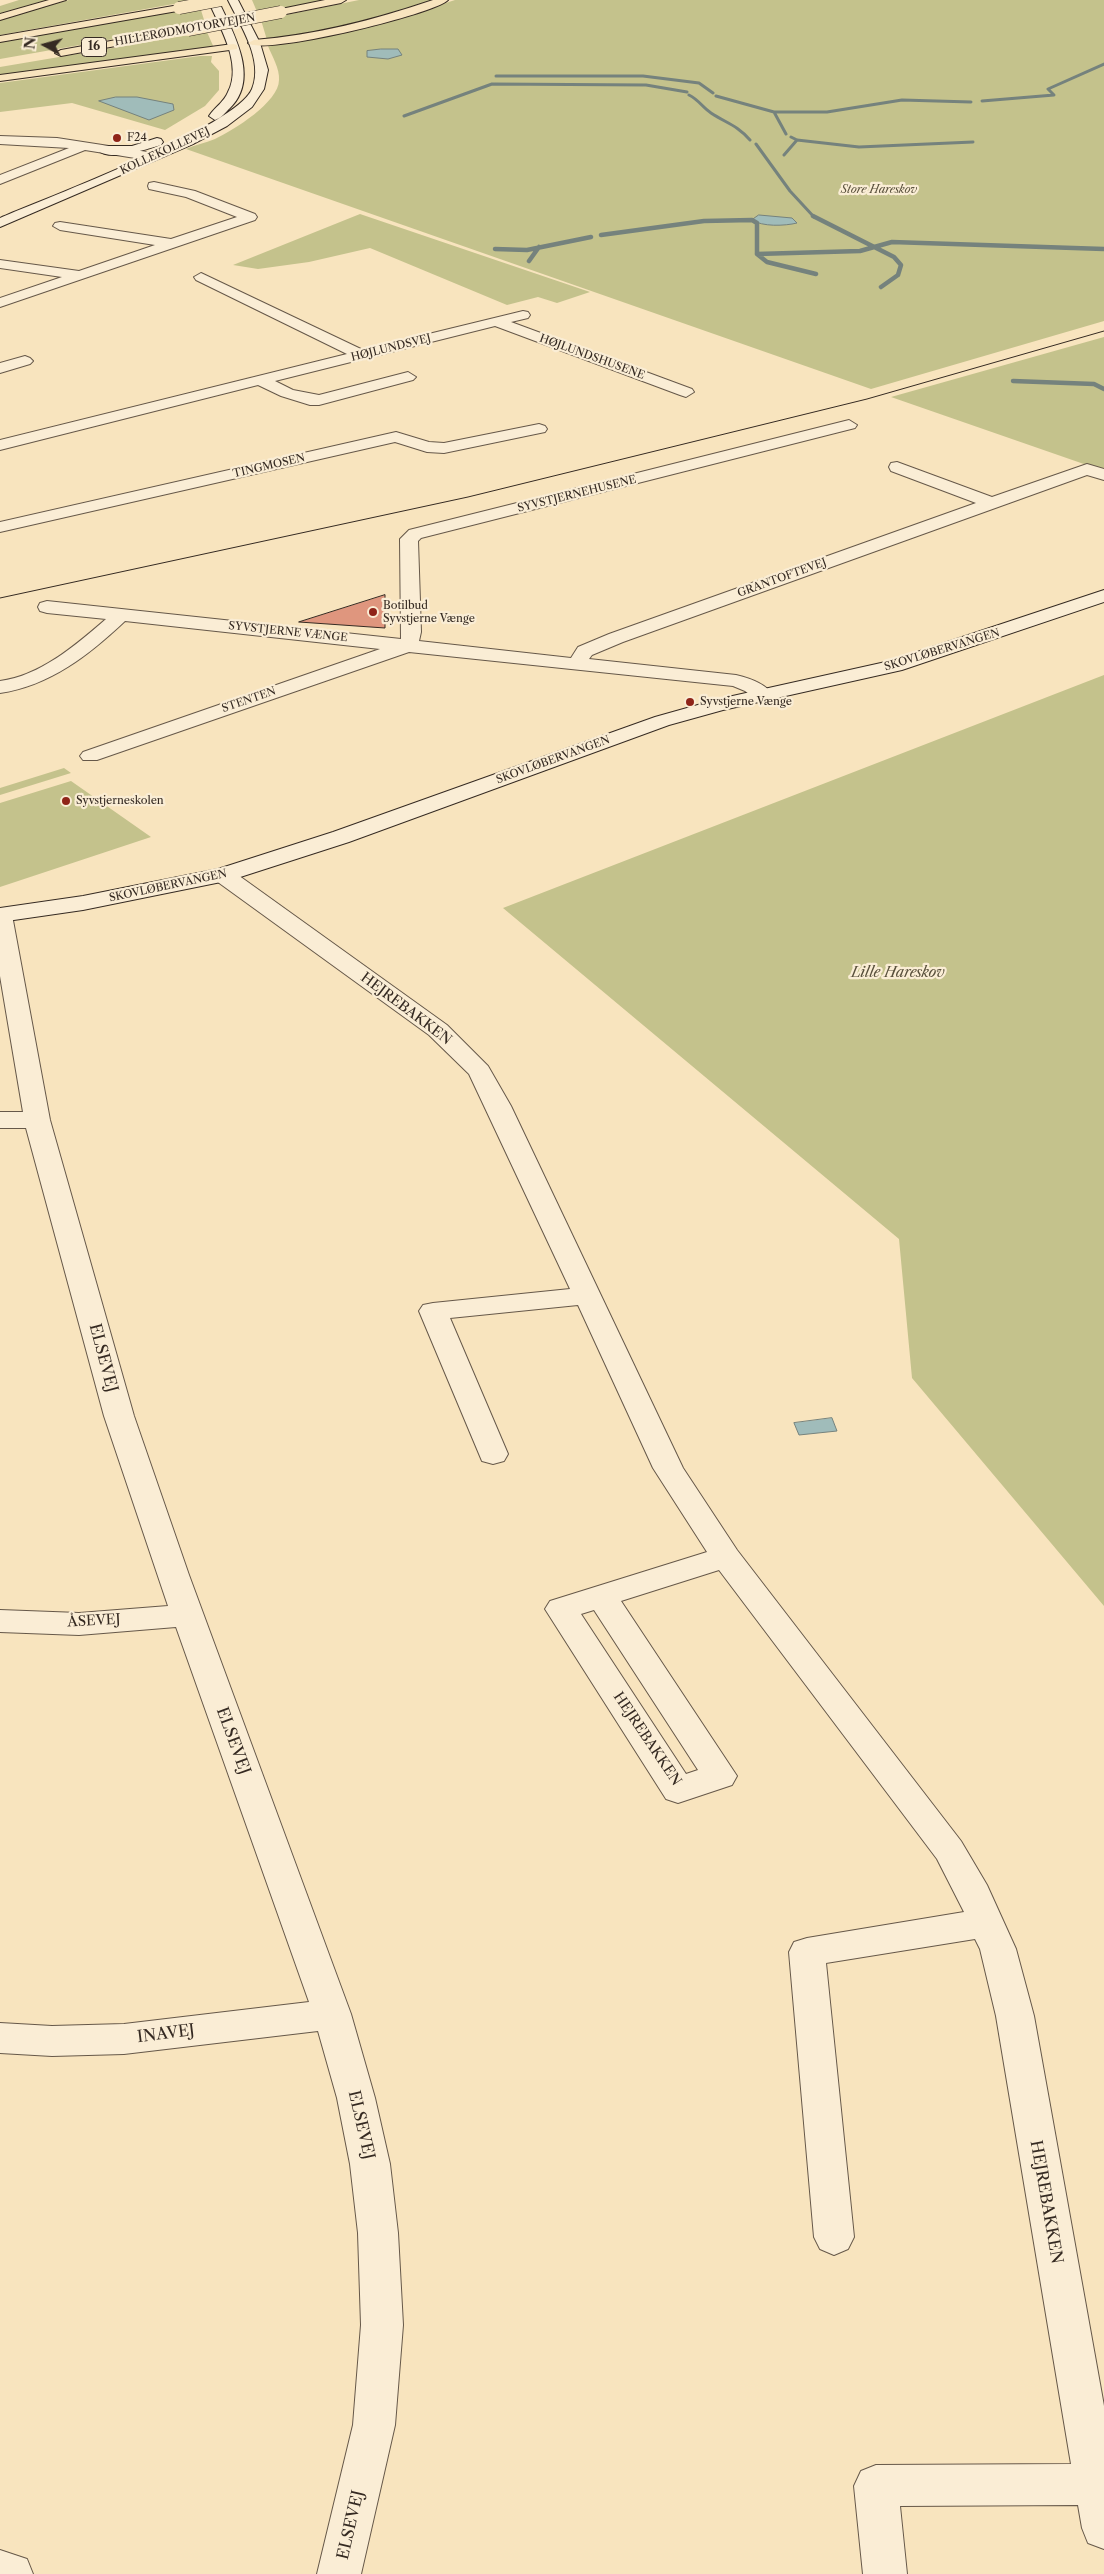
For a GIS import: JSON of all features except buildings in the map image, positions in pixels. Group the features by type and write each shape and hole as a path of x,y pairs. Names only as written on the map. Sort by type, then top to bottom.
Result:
{"highway":[{"path":"0,17 61,0"},
{"name":"HILLERØDMOTORVEJEN","path":"47,55 341,0"},
{"path":"254,44 365,24 443,0"},
{"name":"HILLERØDMOTORVEJEN","path":"0,40 216,1"},
{"path":"0,78 233,47"},
{"path":"176,55 220,55 239,63"}],"street":[{"name":"KOLLEKOLLEVEJ","path":"0,223 223,123 248,104 258,89 262,77 261,62 233,0"},
{"name":"KOLLEKOLLEVEJ","path":"0,214 147,156 191,132 218,114 238,85 239,63 216,1"},
{"path":"216,1 242,41 254,44"},
{"path":"233,47 254,44"},
{"path":"104,150 141,149 218,114"},
{"path":"0,140 42,141 147,156"},
{"path":"0,180 82,146"},
{"path":"0,304 250,217 190,194 154,186"},
{"path":"60,226 173,243"},
{"path":"0,264 81,275"},
{"path":"202,277 361,355"},
{"name":"HØJLUNDSVEJ","path":"0,445 524,315"},
{"name":"HØJLUNDSHUSENE","path":"497,322 686,392"},
{"path":"0,368 25,361"},
{"path":"259,380 310,400 408,377"},
{"name":"SYVSTJERNEHUSENE","path":"408,645 412,632 409,539 415,534 849,425"},
{"name":"TINGMOSEN","path":"0,528 396,437 428,447 444,448 539,429"},
{"path":"897,466 992,502"},
{"name":"GRANTOFTEVEJ","path":"577,663 585,651 616,638 992,502 1096,472"},
{"name":"SKOVLØBERVANGEN","path":"0,915 83,903 223,875 341,837 662,721 763,695 896,666 1014,628 1104,596"},
{"name":"SYVSTJERNE VÆNGE","path":"47,607 736,681 752,687 763,695"},
{"path":"0,688 21,684 83,650 122,614"},
{"name":"STENTEN","path":"90,756 408,645"},
{"name":"HEJREBAKKEN","path":"223,875 438,1030 479,1071 498,1106 668,1468 726,1557 949,1850 969,1886 998,1949 1015,2016 1069,2339 1104,2528"},
{"name":"ELSEVEJ","path":"0,915 37,1120 119,1416 188,1615 332,2014 356,2098 370,2164 378,2233 382,2325 374,2426 340,2574"},
{"path":"0,1120 37,1120"},
{"path":"493,1454 433,1310 587,1296"},
{"name":"HEJREBAKKEN","path":"601,1596 720,1776 678,1790 561,1609 601,1596 726,1557"},
{"name":"ÅSEVEJ","path":"0,1621 79,1624 188,1615"},
{"path":"834,2237 807,1952 985,1923"},
{"name":"INAVEJ","path":"0,2038 52,2041 124,2039 332,2014"},
{"path":"885,2574 876,2486 1096,2484"},
{"path":"0,2572 11,2574"}],"green space":[{"path":"19,0 52,0 0,14 0,6"},
{"path":"69,0 196,0 0,35 0,19"},
{"path":"252,0 323,0 258,14"},
{"path":"359,0 435,0 352,25 309,35 267,40 261,20"},
{"name":"Store Hareskov","path":"455,0 1104,0 1104,321 871,389 186,149 215,139 233,129 264,106 272,97 277,88 279,76 268,46 387,22"},
{"path":"200,7 205,23 0,59 0,42"},
{"path":"207,32 214,48 0,77 0,67"},
{"path":"200,56 212,56 211,62 219,71 219,90 205,106 165,130 72,103 0,112 0,83"},
{"path":"360,214 590,292 557,303 538,297 507,305 370,248 309,262 258,269 233,265"},
{"path":"1104,337 1104,471 891,397"},
{"name":"Lille Hareskov","path":"1104,675 1104,1606 912,1378 899,1239 503,908"},
{"path":"64,768 71,773 0,795 0,788"},
{"path":"71,781 151,837 0,887 0,803"}],"water":[{"path":"398,49 402,55 388,59 367,57 367,51"},
{"path":"116,97 137,97 173,104 174,110 149,120 99,101"},
{"path":"759,215 792,218 797,223 774,225 762,224 752,220"},
{"path":"832,1418 837,1431 799,1435 794,1423"}],"waterway":[{"path":"982,101 1054,95 1048,89 1104,64"},
{"path":"496,76 643,76 699,83 713,93"},
{"path":"404,116 492,84 646,85 687,92"},
{"path":"689,95 711,113 741,131 750,140"},
{"path":"716,96 774,112"},
{"path":"774,112 827,112 902,100 971,102"},
{"path":"774,112 786,134"},
{"path":"791,137 797,140"},
{"path":"784,155 797,140"},
{"path":"797,140 859,147 973,142"},
{"path":"756,144 790,191 813,216"},
{"path":"813,216 874,247"},
{"path":"601,235 704,221 752,220 757,223 757,254"},
{"path":"539,248 591,237"},
{"path":"874,247 892,242 1104,249"},
{"path":"757,254 860,251 874,247"},
{"path":"874,247 894,257 901,265 898,275 881,287"},
{"path":"495,249 527,250 539,248"},
{"path":"529,261 539,248"},
{"path":"757,254 767,262 816,274"},
{"path":"1013,381 1094,384 1104,389"}],"tram line":[{"path":"0,598 468,497 867,399 1104,331"}],"place":[{"name":"F24","path":"117,138"},
{"name":"Botilbud Syvstjerne Vænge","path":"373,612"},
{"name":"Syvstjerne Vænge","path":"690,702"},
{"name":"Syvstjerneskolen","path":"66,801"}]}
